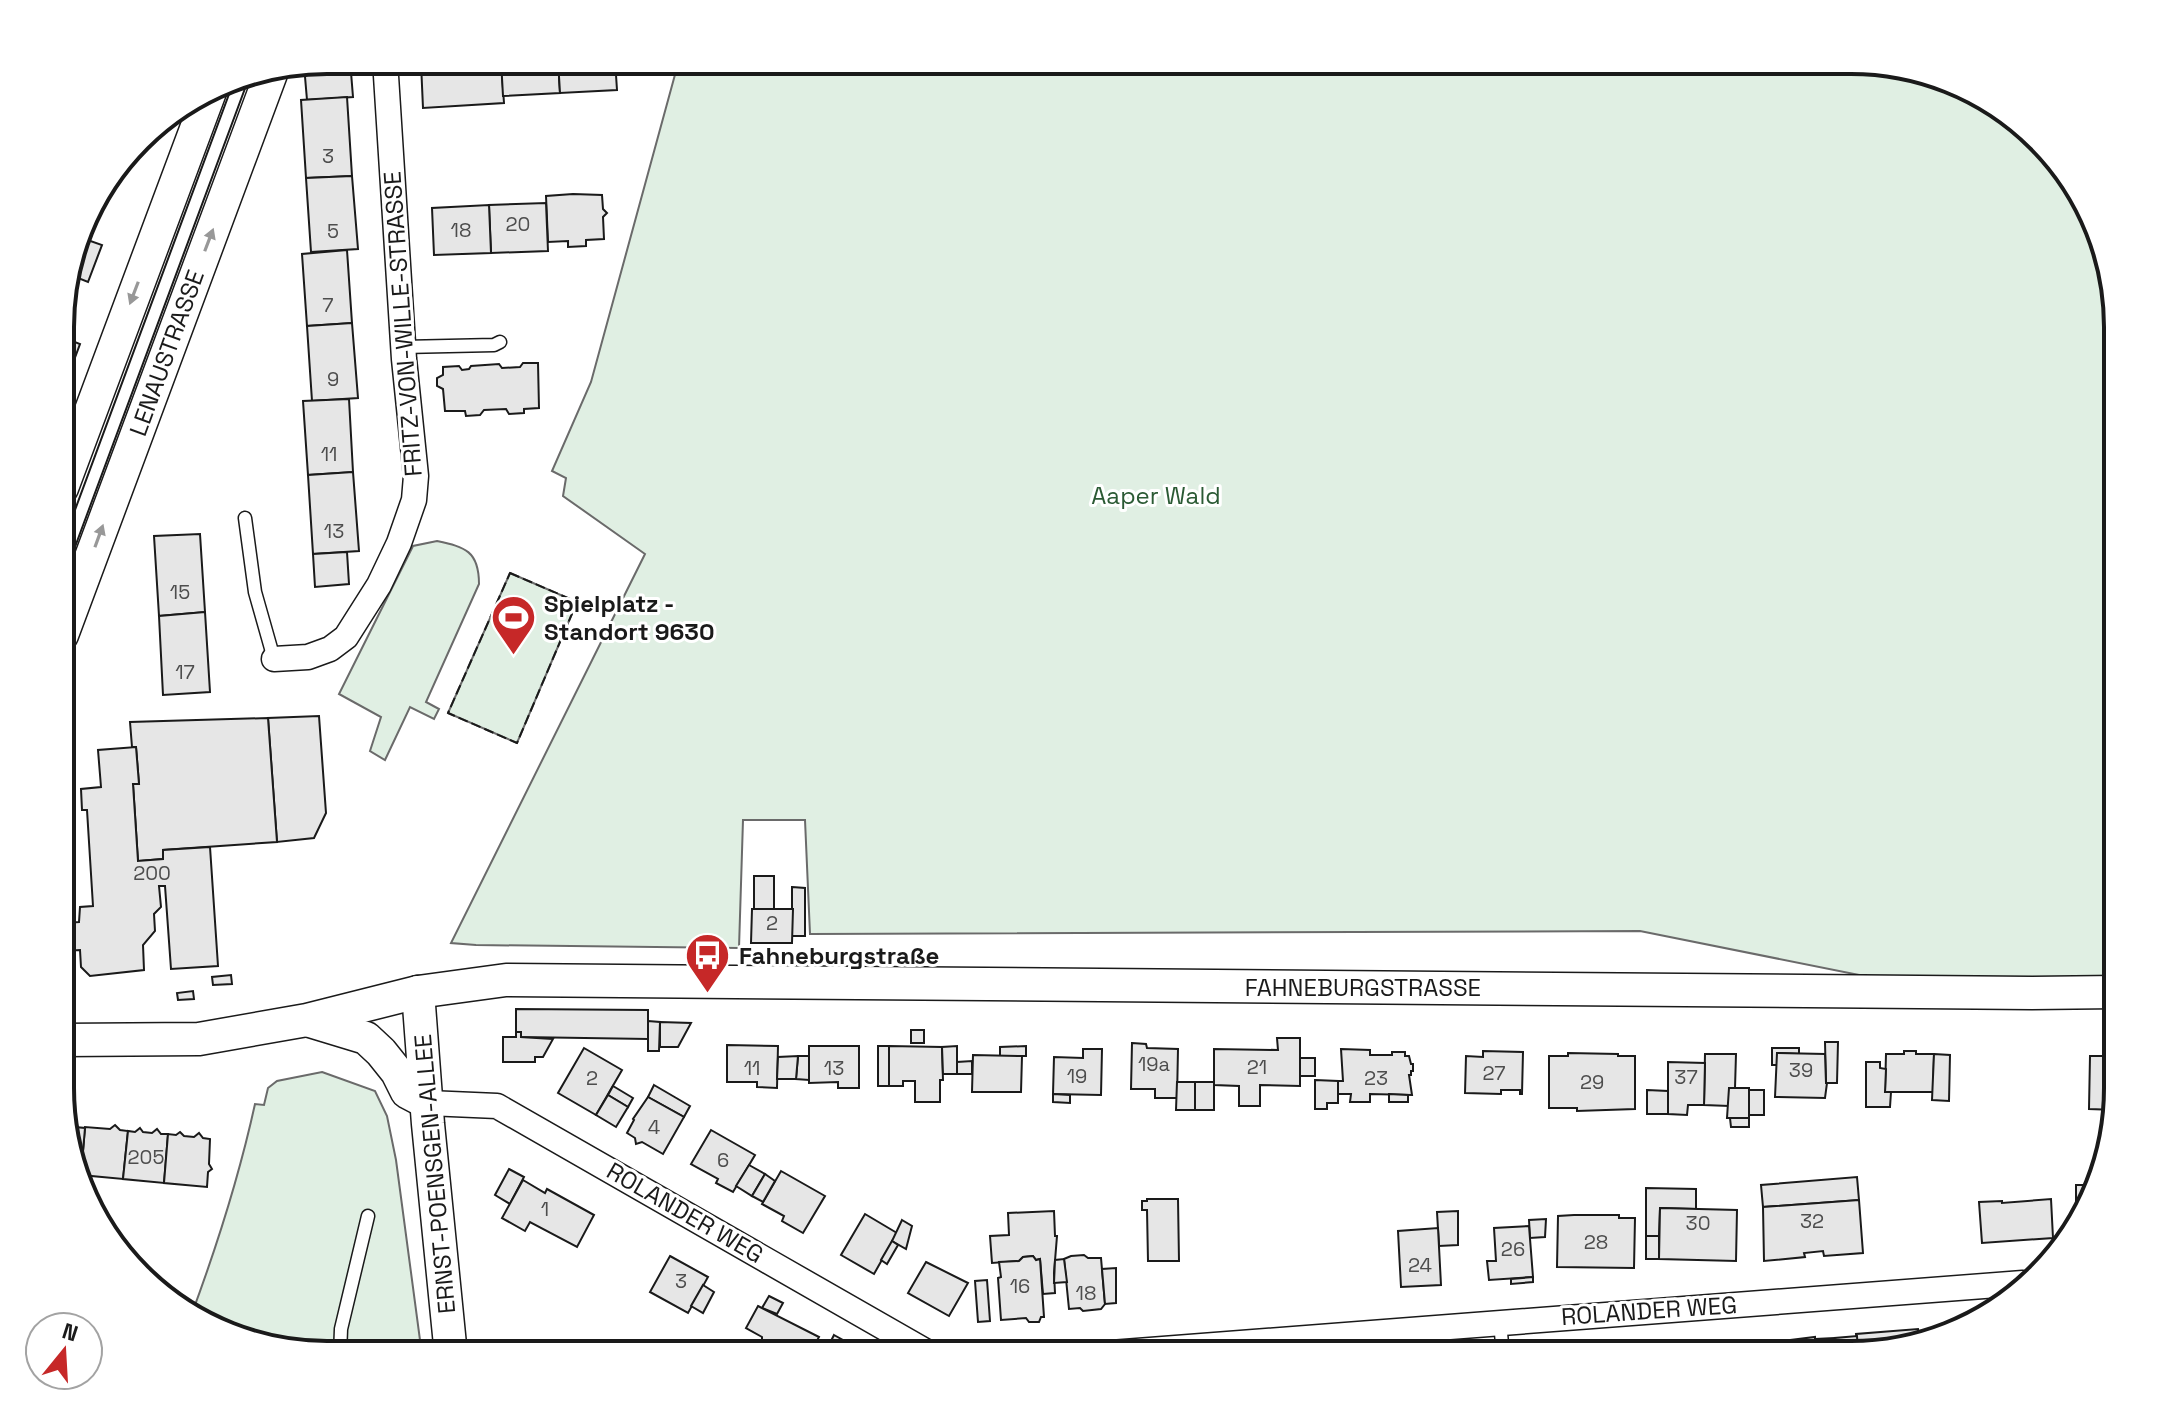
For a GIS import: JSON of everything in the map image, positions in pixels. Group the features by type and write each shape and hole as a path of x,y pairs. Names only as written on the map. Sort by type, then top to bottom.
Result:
{"street":[{"name":"FRITZ-VON-WILLE-STRASSE","path":"274,659 308,657 330,649 346,637 379,585 405,529 414,500 416,476 403,347 386,74"},
{"name":"LENAUSTRASSE","path":"74,603 268,82"},
{"path":"74,456 205,106"},
{"name":"FAHNEBURGSTRASSE","path":"74,1040 199,1039 307,1020 418,992 506,980 540,979 724,983 2103,992"},
{"name":"ERNST-POENSGEN-ALLEE","path":"418,992 450,1341"},
{"path":"307,1020 366,1038 397,1072 407,1092 428,1103"},
{"name":"ROLANDER WEG","path":"428,1103 497,1106 907,1341"},
{"name":"ROLANDER WEG","path":"1269,1340 2010,1284"}],"lane":[{"path":"403,347 494,345 500,342"},
{"path":"245,518 255,592 274,659"},
{"path":"341,1341 368,1216"},
{"path":"1500,1322 1502,1340"}],"green space":[{"name":"Aaper Wald","path":"675,74 1851,74 1884,76 1932,87 1963,100 1991,117 2018,137 2041,160 2070,201 2085,230 2099,278 2103,311 2103,979 1894,982 1640,931 810,934 805,820 743,820 739,948 451,943 645,554 563,496 566,478 552,471 591,382"},
{"path":"437,541 463,549 473,557 479,584 426,702 439,709 434,719 410,707 385,760 370,751 381,717 339,694 413,546"},
{"name":"Spielplatz - Standort 9630","path":"510,573 577,602 517,743 448,713"},
{"path":"322,1072 375,1091 387,1116 396,1160 420,1341 294,1339 246,1328 196,1303 227,1211 255,1104 264,1105 268,1088 277,1081"}],"building":[{"path":"351,74 353,97 307,100 305,75"},
{"path":"421,74 502,74 504,103 423,108"},
{"path":"502,74 559,74 560,93 503,96"},
{"path":"559,74 616,74 617,90 560,93"},
{"path":"347,97 352,176 306,178 301,100"},
{"path":"352,176 358,249 311,252 306,178"},
{"path":"602,195 603,209 607,213 603,217 604,239 586,240 586,246 568,247 568,241 548,242 546,196"},
{"path":"546,203 548,251 491,253 489,205"},
{"path":"489,205 491,253 434,255 432,208"},
{"path":"89,240 102,245 88,282 79,279"},
{"path":"347,250 352,323 307,326 302,254"},
{"path":"352,323 358,398 312,401 307,326"},
{"path":"74,342 80,344 74,360"},
{"path":"523,363 538,363 539,408 509,414 506,409 484,410 480,415 466,416 465,411 445,411 443,389 437,386 437,378 443,375 443,367 459,366 462,370 471,366 499,364 502,368 520,367"},
{"path":"349,399 353,472 308,475 303,401"},
{"path":"353,472 359,551 313,554 308,475"},
{"path":"200,534 205,612 159,616 154,536"},
{"path":"347,552 349,584 315,587 313,554"},
{"path":"205,612 210,692 163,695 159,616"},
{"path":"319,716 326,813 314,838 277,842 268,718"},
{"path":"268,718 277,842 163,850 163,859 138,861 133,784 139,784 130,722"},
{"path":"136,747 139,784 133,784 138,861 163,859 163,850 210,847 218,966 171,969 165,886 159,886 161,907 154,914 155,931 143,945 144,970 90,976 81,967 80,950 74,950 74,922 79,922 80,907 93,906 87,810 82,810 81,789 101,787 98,750"},
{"path":"754,876 774,876 774,909 754,909"},
{"path":"792,887 805,888 805,936 792,936"},
{"path":"752,909 793,909 792,943 751,943"},
{"path":"231,975 232,984 213,985 212,977"},
{"path":"193,991 194,999 178,1000 177,993"},
{"path":"516,1009 648,1010 648,1039 521,1037 521,1032 516,1032"},
{"path":"648,1021 660,1022 659,1051 648,1051"},
{"path":"660,1022 691,1023 678,1047 660,1047"},
{"path":"911,1030 924,1030 924,1043 911,1043"},
{"path":"516,1032 521,1032 521,1037 553,1039 543,1057 535,1057 535,1062 503,1062 503,1037 516,1037"},
{"path":"1277,1038 1300,1038 1300,1086 1260,1085 1260,1106 1239,1106 1239,1086 1214,1085 1214,1049 1278,1050"},
{"path":"1825,1042 1838,1042 1837,1083 1826,1083"},
{"path":"1132,1043 1146,1044 1147,1048 1178,1049 1177,1098 1155,1098 1155,1089 1131,1089"},
{"path":"727,1045 778,1046 777,1088 757,1087 757,1082 727,1082"},
{"path":"809,1046 859,1046 859,1088 838,1088 838,1082 809,1083"},
{"path":"878,1046 889,1046 889,1086 878,1086"},
{"path":"889,1046 942,1047 940,1102 915,1102 915,1081 903,1081 903,1086 889,1086"},
{"path":"957,1046 957,1074 943,1074 942,1047"},
{"path":"1026,1046 1026,1056 1000,1056 1000,1047"},
{"path":"584,1048 622,1070 596,1115 558,1093"},
{"path":"1772,1048 1799,1048 1799,1054 1777,1053 1777,1065 1772,1065"},
{"path":"1083,1049 1102,1049 1101,1095 1053,1094 1054,1057 1083,1058"},
{"path":"1341,1049 1370,1050 1370,1055 1405,1052 1413,1064 1409,1075 1412,1095 1370,1094 1370,1102 1350,1102 1351,1094 1338,1094 1338,1081 1343,1081"},
{"path":"1483,1051 1523,1052 1522,1094 1520,1090 1501,1090 1501,1094 1465,1093 1466,1056 1483,1057"},
{"path":"1904,1051 1934,1054 1933,1092 1885,1092 1886,1054 1904,1054"},
{"path":"1568,1053 1635,1056 1635,1109 1577,1111 1577,1108 1549,1108 1549,1056 1568,1056"},
{"path":"1777,1053 1825,1054 1825,1098 1775,1097"},
{"path":"1705,1054 1736,1054 1735,1088 1729,1088 1729,1106 1704,1105"},
{"path":"1934,1054 1950,1055 1949,1101 1932,1100"},
{"path":"973,1055 1022,1056 1021,1092 972,1092"},
{"path":"798,1056 809,1056 809,1080 796,1079"},
{"path":"798,1056 796,1079 777,1079 778,1057"},
{"path":"2090,1056 2103,1056 2102,1109 2089,1109"},
{"path":"1300,1058 1315,1058 1315,1076 1300,1076"},
{"path":"972,1061 972,1074 957,1074 957,1062"},
{"path":"1668,1062 1705,1063 1704,1105 1688,1105 1687,1115 1668,1114"},
{"path":"1866,1062 1880,1062 1880,1068 1886,1069 1885,1092 1891,1092 1890,1107 1866,1107"},
{"path":"1315,1080 1338,1081 1338,1103 1327,1103 1327,1109 1315,1109"},
{"path":"1177,1082 1195,1082 1195,1110 1176,1110"},
{"path":"1195,1082 1214,1082 1214,1110 1195,1110"},
{"path":"654,1085 690,1106 684,1117 648,1097"},
{"path":"613,1086 633,1098 628,1107 608,1095"},
{"path":"1729,1088 1749,1088 1749,1118 1727,1118"},
{"path":"1647,1090 1668,1091 1668,1114 1647,1114"},
{"path":"1749,1090 1764,1090 1764,1115 1749,1115"},
{"path":"1053,1094 1070,1095 1070,1103 1053,1102"},
{"path":"1389,1094 1408,1095 1408,1102 1389,1102"},
{"path":"608,1095 628,1107 616,1127 596,1115"},
{"path":"648,1097 684,1117 663,1154 642,1142 636,1144 635,1138 627,1133"},
{"path":"1730,1118 1749,1118 1749,1127 1731,1127"},
{"path":"115,1125 120,1130 128,1131 123,1179 90,1176 83,1153 85,1127 110,1129"},
{"path":"77,1127 85,1128 83,1153"},
{"path":"140,1128 143,1132 152,1133 157,1129 161,1134 168,1134 164,1183 123,1179 128,1131 135,1132"},
{"path":"711,1130 755,1155 733,1192 716,1183 718,1179 691,1164"},
{"path":"180,1132 184,1136 194,1137 199,1133 203,1138 210,1139 209,1164 212,1169 208,1172 207,1187 164,1183 168,1134"},
{"path":"749,1165 765,1174 752,1196 736,1186"},
{"path":"509,1169 524,1177 510,1204 495,1195"},
{"path":"781,1171 825,1196 803,1233 782,1221 784,1216 762,1204"},
{"path":"765,1174 775,1181 763,1202 752,1196"},
{"path":"1857,1177 1859,1200 1763,1207 1761,1185"},
{"path":"523,1180 545,1193 547,1189 594,1215 577,1247 530,1222 525,1231 502,1218"},
{"path":"2076,1185 2084,1185 2078,1200 2076,1203"},
{"path":"1646,1188 1696,1189 1696,1209 1660,1208 1659,1236 1646,1236"},
{"path":"1178,1199 1179,1261 1148,1261 1147,1210 1142,1210 1142,1201"},
{"path":"2051,1199 2053,1238 1982,1243 1979,1202"},
{"path":"1859,1200 1863,1253 1824,1256 1823,1251 1804,1253 1805,1257 1764,1261 1763,1207"},
{"path":"1660,1208 1737,1210 1736,1261 1659,1259"},
{"path":"1054,1211 1057,1236 1055,1293 1043,1294 1040,1259 1036,1260 1033,1256 1023,1257 1019,1261 992,1263 990,1236 1009,1235 1008,1213"},
{"path":"1458,1211 1458,1245 1439,1246 1437,1212"},
{"path":"865,1214 897,1233 874,1274 841,1255"},
{"path":"1558,1216 1635,1218 1634,1268 1557,1267"},
{"path":"1546,1219 1545,1237 1530,1238 1529,1220"},
{"path":"902,1220 912,1226 906,1249 892,1241"},
{"path":"1529,1226 1533,1277 1489,1280 1487,1261 1496,1261 1494,1228"},
{"path":"1438,1228 1441,1285 1401,1287 1398,1231"},
{"path":"1646,1236 1659,1236 1659,1259 1646,1259"},
{"path":"892,1241 898,1245 887,1264 881,1260"},
{"path":"1084,1255 1101,1258 1105,1304 1101,1309 1069,1309 1064,1259"},
{"path":"670,1256 708,1277 688,1313 650,1292"},
{"path":"1033,1256 1036,1260 1040,1259 1044,1317 1039,1322 1029,1322 1026,1318 1001,1320 999,1262 1019,1261 1023,1257"},
{"path":"1064,1259 1067,1282 1054,1283 1055,1260"},
{"path":"926,1262 968,1283 949,1316 908,1293"},
{"path":"1116,1268 1116,1303 1105,1304 1102,1269"},
{"path":"1533,1277 1533,1282 1511,1284 1511,1279"},
{"path":"987,1280 990,1321 978,1322 975,1281"},
{"path":"703,1285 714,1292 703,1313 691,1306"},
{"path":"769,1296 783,1303 777,1314 762,1308"},
{"path":"758,1306 819,1337 817,1341 762,1341 762,1337 746,1328"},
{"path":"1918,1329 1918,1331 1867,1340 1857,1340 1856,1334"},
{"path":"1857,1336 1857,1340 1835,1340"},
{"path":"1815,1337 1834,1340 1789,1340"}],"tram line":[{"path":"74,550 245,87"},
{"path":"74,513 229,93"}],"fence":[{"path":"510,573 577,602 517,743 448,713 510,573"}],"place":[{"name":"Spielplatz - Standort 9630","path":"513,657"},
{"name":"Fahneburgstraße","path":"708,995"}]}
